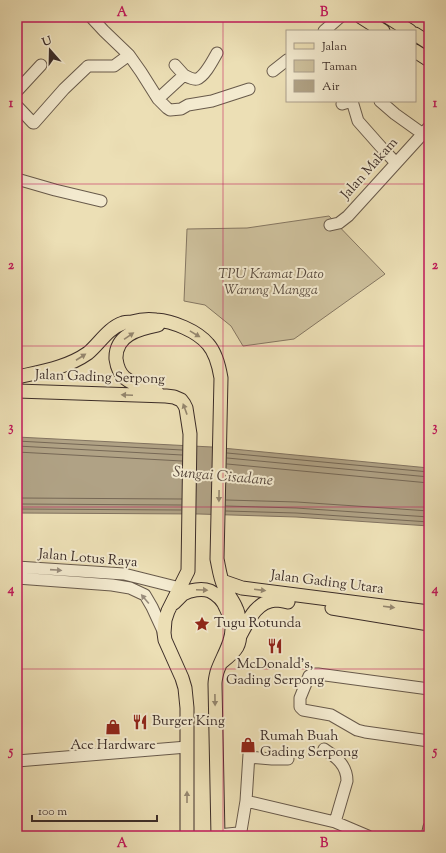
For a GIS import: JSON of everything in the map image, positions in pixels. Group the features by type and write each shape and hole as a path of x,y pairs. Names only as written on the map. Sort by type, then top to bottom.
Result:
{"main road":[{"path":"361,17 382,30 388,17 408,30"},
{"path":"416,35 429,43"},
{"path":"416,52 429,60"},
{"name":"Jalan Gading Serpong","path":"17,376 53,369 73,362 88,352 114,328 123,323 139,320 156,320 187,329 201,337 213,351 220,368 221,378 218,559 223,584"},
{"path":"166,396 132,383 126,379 120,372 116,362 116,352 119,343 132,333 169,323"},
{"name":"Jalan Gading Serpong","path":"17,391 166,396 181,400 184,404 190,434 188,571 169,608 165,620 164,633"},
{"path":"223,584 238,610 240,636"},
{"name":"Jalan Gading Utara","path":"223,584 242,588 429,612"},
{"path":"169,608 183,595 190,591 208,590 221,599 229,613 232,627 230,640 217,672 215,684 218,835"},
{"name":"Jalan Gading Utara","path":"222,662 234,652 239,643 240,636 252,614 258,607 267,602 276,600 429,624"},
{"path":"164,633 165,640 185,688 187,708 187,836"}],"street":[{"path":"91,17 129,55 142,72 158,99 170,110 212,101 249,89"},
{"path":"325,30 340,17"},
{"path":"175,65 184,76 198,79 208,68 217,53"},
{"path":"17,106 33,123 36,122 64,89 88,66 114,66 129,55"},
{"path":"273,71 286,61"},
{"path":"17,91 41,65"},
{"path":"158,99 184,76"},
{"path":"349,102 358,121 396,163"},
{"path":"381,102 395,114 426,130"},
{"name":"Jalan Makam","path":"330,225 339,223 348,216 426,130"},
{"path":"17,179 101,201"},
{"name":"Jalan Lotus Raya","path":"17,567 124,574 180,588"},
{"path":"130,588 137,577"},
{"name":"Jalan Lotus Raya","path":"17,578 112,585 130,588 144,595 152,606 164,633"},
{"path":"429,689 312,674 309,676 300,698 300,707 303,710 331,715 357,730 429,741"},
{"path":"17,761 187,747"},
{"path":"324,748 338,760 345,769 347,777 334,822"},
{"path":"218,835 240,832 246,801 249,755 272,759 288,759"},
{"path":"246,801 334,822 368,836"},
{"path":"427,836 429,827"}],"green space":[{"name":"TPU Kramat Dato Warung Mangga","path":"329,216 385,274 294,339 243,346 231,326 205,305 184,301 187,229 247,228"}],"water":[{"name":"Sungai Cisadane","path":"17,437 212,447 429,468 429,526 296,517 199,514 17,513"}],"place":[{"name":"Tugu Rotunda","path":"202,624"},
{"name":"McDonald's, Gading Serpong","path":"275,646"},
{"name":"Burger King","path":"140,722"},
{"name":"Ace Hardware","path":"113,727"},
{"name":"Rumah Buah Gading Serpong","path":"248,745"}]}
